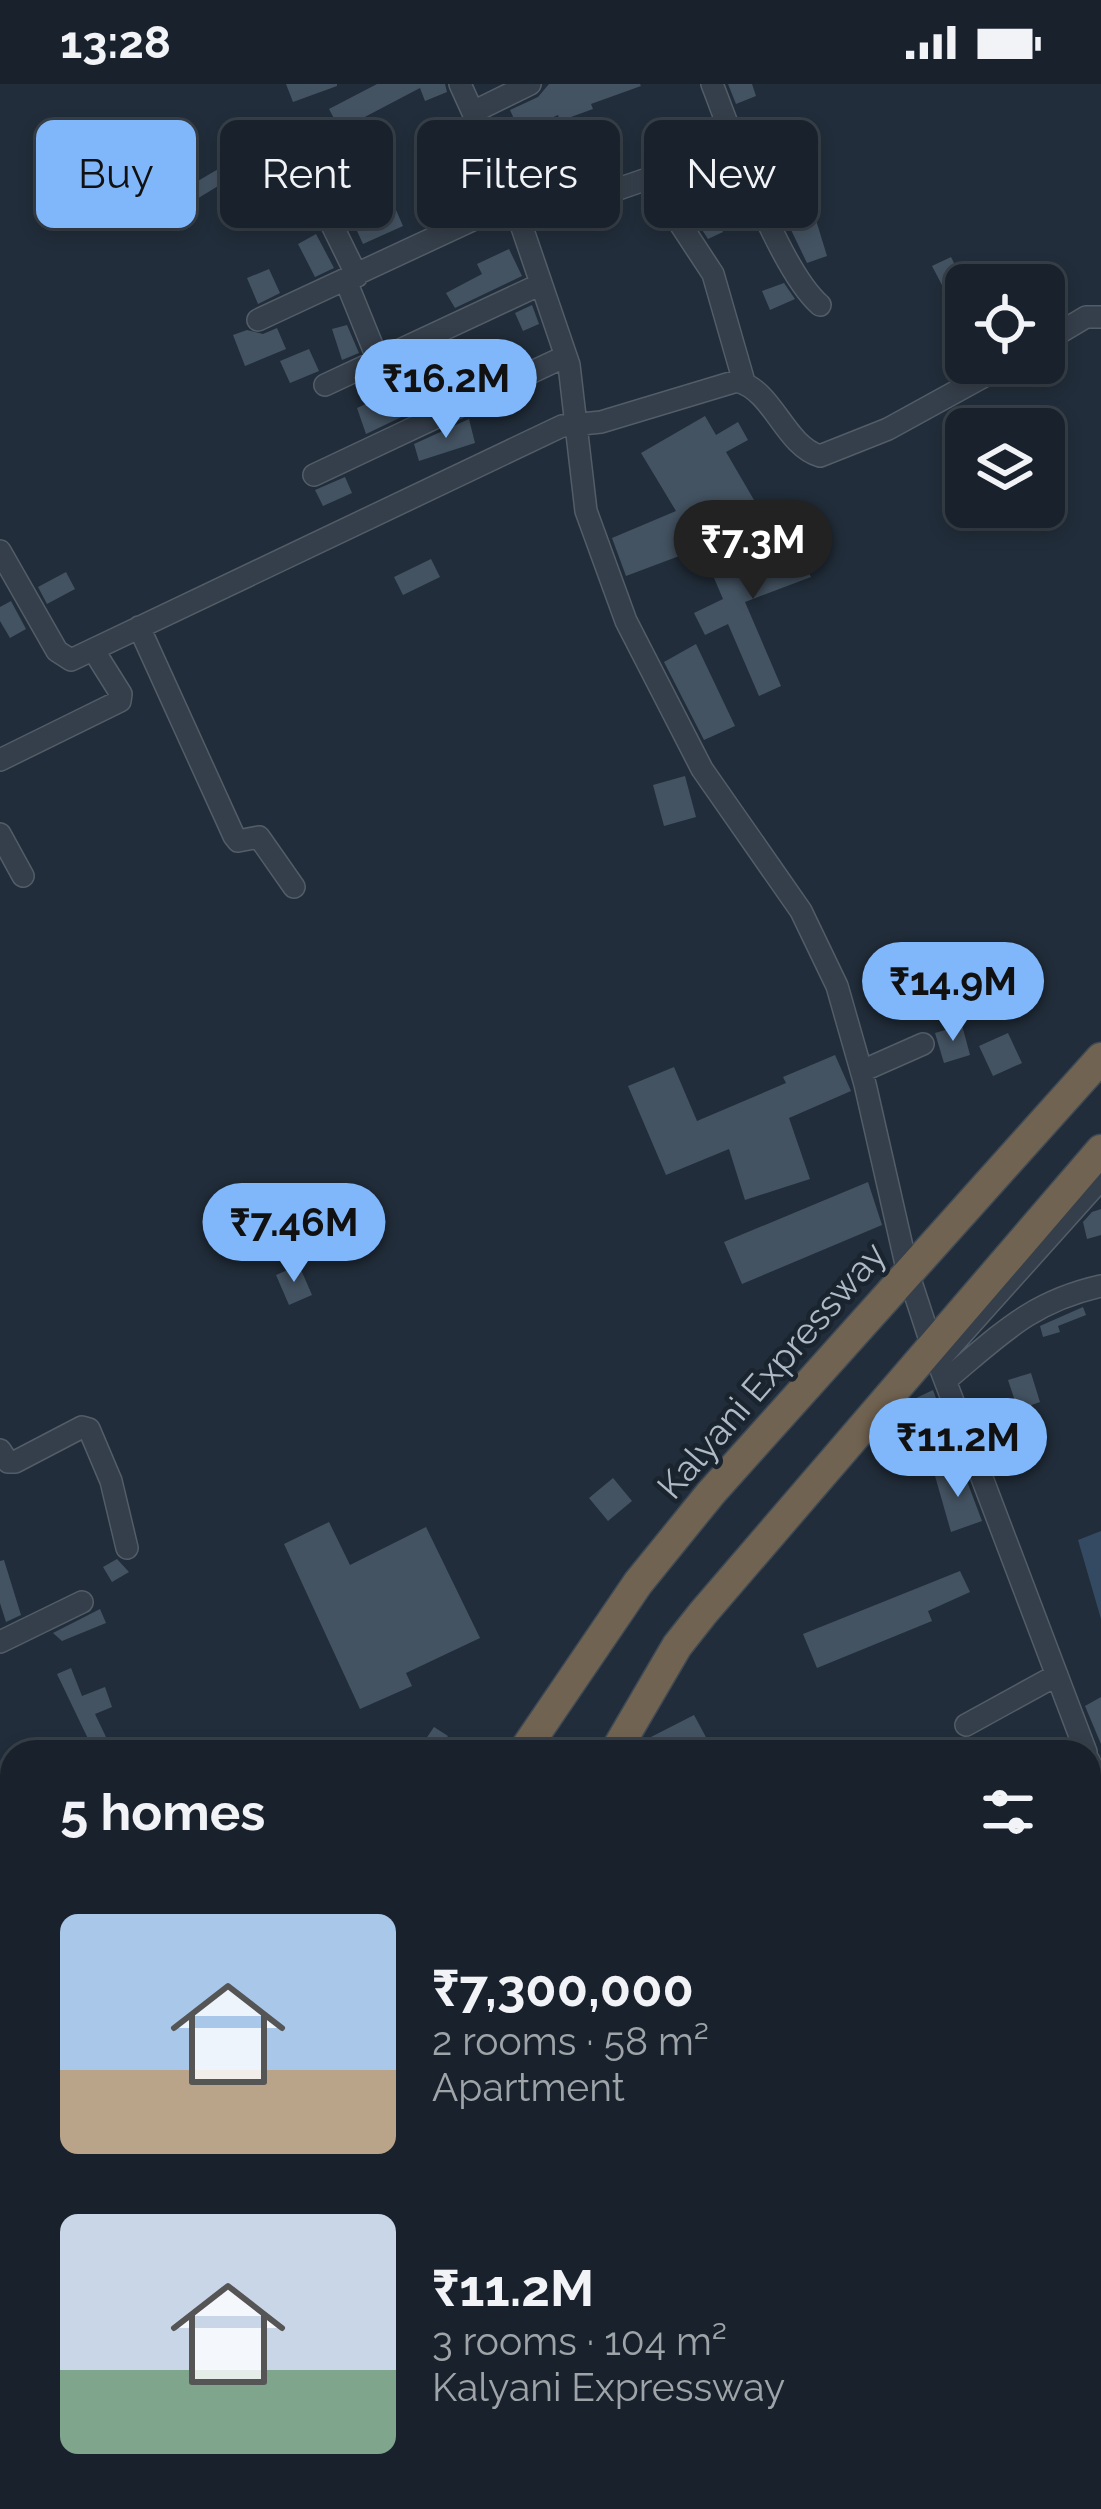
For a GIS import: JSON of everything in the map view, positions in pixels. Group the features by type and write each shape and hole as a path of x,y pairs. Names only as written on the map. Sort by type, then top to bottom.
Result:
{"highway":[{"name":"Kalyani Expressway","path":"531,1740 638,1583 711,1493 1101,1058"},
{"path":"622,1740 677,1646 703,1612 939,1362 1101,1150"}],"street":[{"path":"460,84 476,120"},
{"path":"473,112 530,84"},
{"path":"712,84 726,120"},
{"path":"329,228 378,360"},
{"path":"259,320 477,228"},
{"path":"522,228 566,356 586,511 626,620 702,769 801,911 837,986 862,1071 908,1273 1081,1740"},
{"path":"683,228 713,274 744,382 805,448 820,456 888,429 970,384"},
{"path":"775,228 805,292 820,304"},
{"path":"325,385 541,284"},
{"path":"1065,330 1086,317 1101,317"},
{"path":"314,475 566,356"},
{"path":"0,551 64,659 74,659 562,426 602,422 689,393 744,382"},
{"path":"0,607 25,599"},
{"path":"140,627 231,832 238,841 259,837 293,887"},
{"path":"0,760 120,700 121,694 94,650"},
{"path":"0,834 23,876"},
{"path":"862,1071 923,1044"},
{"path":"939,1362 1101,1179"},
{"path":"939,1362 1047,1301 1101,1286"},
{"path":"0,1450 8,1462 15,1462 82,1426 89,1429 111,1481 127,1548"},
{"path":"0,1642 82,1602"},
{"path":"966,1725 1057,1675"}],"water":[{"path":"1101,1531 1101,1619 1078,1540"}],"building":[{"path":"286,84 337,84 337,86 293,102"},
{"path":"377,84 445,84 447,92 425,101 420,88 359,120 335,120 329,109"},
{"path":"549,84 641,86 563,120 558,115 547,120 515,120 510,110 538,97"},
{"path":"728,84 752,84 756,96 736,104"},
{"path":"220,168 220,185 196,200 196,182"},
{"path":"393,203 403,226 363,244 356,228 393,228"},
{"path":"818,227 827,256 807,263 790,228"},
{"path":"701,228 721,228 723,232 708,239"},
{"path":"316,234 334,268 315,277 298,244"},
{"path":"509,249 522,276 455,308 446,293 482,274 477,264"},
{"path":"951,257 954,264 945,264 945,291 932,266"},
{"path":"269,269 280,293 258,304 247,278"},
{"path":"784,283 795,299 770,310 762,291"},
{"path":"532,305 539,324 523,331 515,313"},
{"path":"347,325 359,353 342,360 332,329"},
{"path":"277,328 286,349 245,366 233,335 247,330 263,334"},
{"path":"309,349 319,371 290,383 280,361"},
{"path":"404,393 412,412 366,434 357,408"},
{"path":"705,416 716,435 738,422 748,440 726,452 761,512 698,549 626,576 612,538 676,511 641,453"},
{"path":"469,419 475,443 419,461 414,444"},
{"path":"345,477 352,493 323,506 315,490"},
{"path":"790,535 811,577 745,602 781,686 759,696 728,624 705,635 694,613 723,599 711,571"},
{"path":"431,559 440,577 403,595 394,577"},
{"path":"66,572 75,589 47,604 38,587"},
{"path":"11,601 26,629 10,638 0,621 0,607"},
{"path":"696,644 735,726 704,740 664,662"},
{"path":"685,776 696,817 664,826 653,785"},
{"path":"962,1025 970,1055 944,1063 935,1033"},
{"path":"1008,1033 1022,1063 993,1076 979,1046"},
{"path":"835,1055 851,1091 789,1118 810,1179 745,1200 729,1149 666,1175 628,1086 674,1067 697,1121 786,1083 783,1077"},
{"path":"868,1182 882,1225 742,1284 724,1242"},
{"path":"327,1206 341,1240 319,1250 304,1216"},
{"path":"1101,1209 1101,1235 1087,1239 1083,1222"},
{"path":"299,1265 312,1295 289,1305 276,1275"},
{"path":"1083,1307 1086,1315 1043,1337 1040,1326"},
{"path":"1031,1373 1040,1402 1018,1410 1008,1380"},
{"path":"933,1390 946,1425 923,1432 912,1400"},
{"path":"1023,1430 1033,1445 1013,1458 1002,1443"},
{"path":"962,1468 982,1521 951,1532 935,1476"},
{"path":"613,1478 632,1501 608,1521 589,1498"},
{"path":"329,1522 350,1565 426,1527 480,1638 406,1673 412,1686 360,1709 284,1544"},
{"path":"117,1559 129,1572 112,1582 103,1567"},
{"path":"4,1560 21,1615 6,1622 0,1603 0,1561"},
{"path":"960,1571 970,1592 928,1611 932,1621 817,1668 803,1634"},
{"path":"100,1609 106,1623 62,1641 53,1633"},
{"path":"71,1668 82,1696 105,1687 112,1707 95,1714 106,1737 89,1740 57,1674"},
{"path":"1101,1697 1101,1740 1099,1740 1085,1706"},
{"path":"694,1715 708,1740 653,1740"},
{"path":"434,1727 448,1736 445,1740 425,1740"}]}
